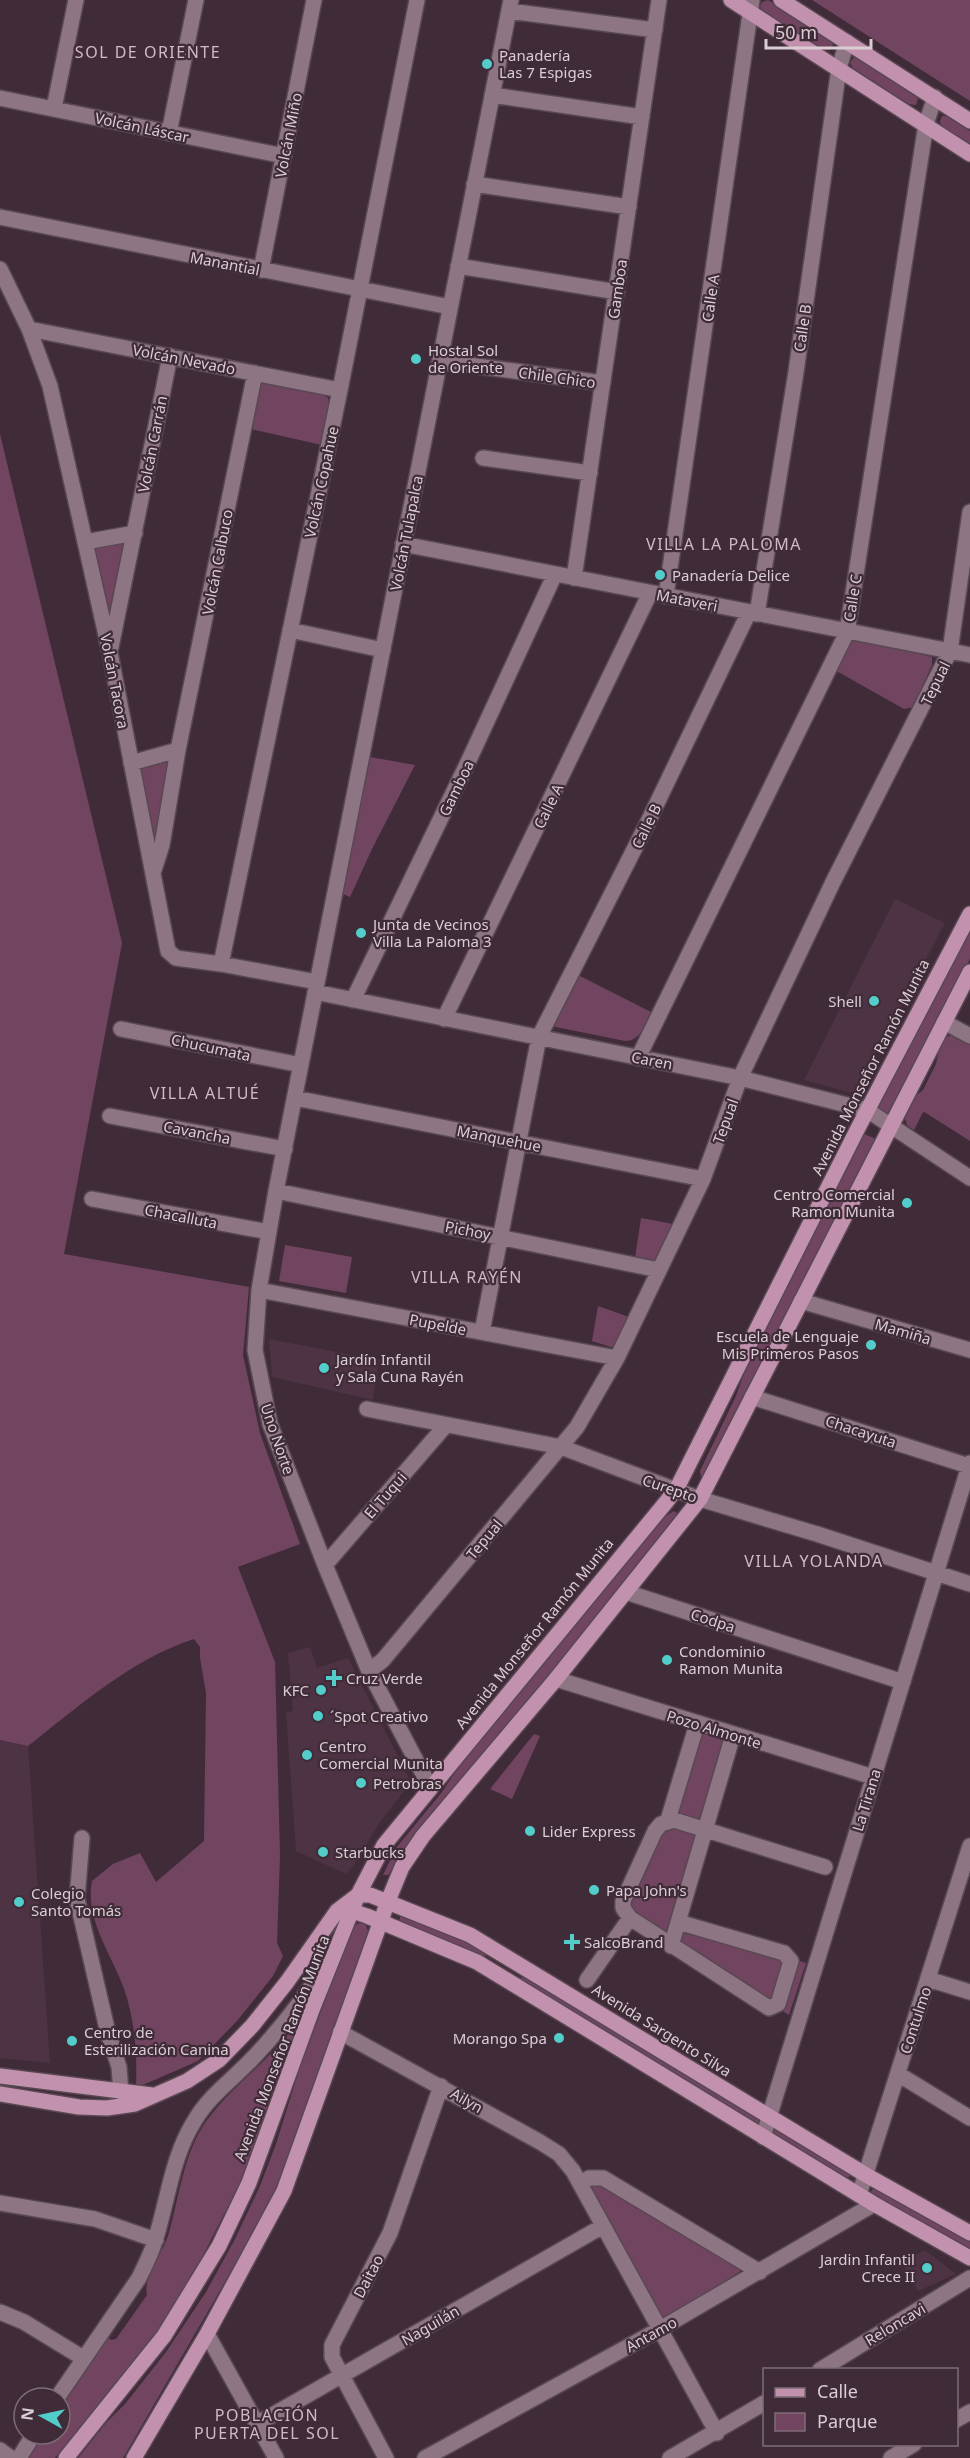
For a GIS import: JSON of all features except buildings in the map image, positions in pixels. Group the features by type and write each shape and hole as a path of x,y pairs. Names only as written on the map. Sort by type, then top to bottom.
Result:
{"main road":[{"path":"731,0 751,6 839,68 970,154"},
{"path":"781,0 970,121"},
{"name":"Avenida Monseñor Ramón Munita","path":"66,2458 164,2336 219,2246 255,2167 358,1895 384,1845 675,1490 867,1110 970,914"},
{"path":"134,2458 207,2334 284,2191 380,1921 402,1867 423,1836 556,1679 700,1499 970,972"},
{"path":"0,2094 79,2107 107,2108 135,2104 187,2081 210,2067 232,2048 278,1994 331,1919 346,1903 358,1895"},
{"name":"Avenida Sargento Silva","path":"358,1895 370,1895 388,1901 470,1935 768,2117 970,2234"},
{"path":"331,1919 341,1913 352,1911 457,1952 874,2204 970,2258"},
{"path":"503,1978 517,1976 528,1969"},
{"path":"0,2076 152,2095"}],"street":[{"path":"54,108 76,0"},
{"path":"169,133 196,0"},
{"name":"Volcán Miño","path":"261,270 314,0"},
{"name":"Volcán Copahue","path":"221,964 340,390 417,0"},
{"name":"Gamboa","path":"574,578 660,0"},
{"path":"510,5 655,30"},
{"name":"Volcán Tulapalca","path":"301,1065 510,5"},
{"name":"Calle A","path":"666,596 751,6"},
{"name":"Calle B","path":"482,1332 539,1037 753,613 796,372 839,68 847,42"},
{"path":"492,95 642,117"},
{"name":"Calle C","path":"638,1058 847,632 926,124 935,97"},
{"name":"Volcán Láscar","path":"0,98 284,156"},
{"path":"474,184 629,207"},
{"name":"Manantial","path":"0,217 450,308"},
{"path":"458,266 617,292"},
{"name":"Volcán Tacora","path":"0,269 29,329 50,386 110,653 170,954 176,958 221,964 316,987"},
{"name":"Volcán Nevado","path":"29,329 340,390"},
{"name":"Volcán Carrán","path":"110,653 170,356"},
{"name":"Chile Chico","path":"440,361 603,383"},
{"name":"Volcán Calbuco","path":"153,873 162,845 178,750 255,373"},
{"path":"483,458 590,473"},
{"name":"Tepual","path":"369,1671 383,1660 577,1427 617,1358 703,1179 740,1078 833,882 950,651 967,552 970,512"},
{"path":"86,542 135,533"},
{"name":"Mataveri","path":"404,544 970,655"},
{"name":"Gamboa","path":"353,1000 469,760 555,574"},
{"name":"Calle A","path":"444,1019 650,593"},
{"path":"290,630 383,650"},
{"path":"131,763 178,750"},
{"name":"Caren","path":"316,987 353,1000 740,1078 867,1110 970,1178"},
{"path":"944,1022 970,1036"},
{"name":"Chucumata","path":"121,1029 301,1065"},
{"name":"Uno Norte","path":"301,1065 259,1290 255,1350 261,1389 270,1424 369,1671 430,1787"},
{"name":"Manquehue","path":"295,1098 703,1179"},
{"name":"Cavancha","path":"110,1116 285,1149"},
{"name":"Pichoy","path":"276,1191 659,1270"},
{"name":"Chacalluta","path":"92,1199 269,1232"},
{"name":"Pupelde","path":"259,1290 617,1358"},
{"name":"Mamiña","path":"801,1301 970,1350"},
{"name":"Chacayuta","path":"752,1396 970,1464"},
{"name":"Curepto","path":"367,1410 561,1447 700,1499 970,1584"},
{"name":"El Tuqui","path":"325,1565 446,1425"},
{"name":"La Tirana","path":"763,2137 970,1464"},
{"name":"Codpa","path":"626,1592 903,1682"},
{"name":"Pozo Almonte","path":"556,1679 873,1777"},
{"path":"678,1922 784,1953 791,1961 778,2004 769,2008 630,1918 623,1908 623,1901 655,1831 668,1820 697,1724"},
{"path":"671,1946 734,1735"},
{"path":"668,1820 825,1868"},
{"path":"82,1838 77,1899 108,2033 119,2067 121,2092"},
{"name":"Contulmo","path":"860,2194 970,1846"},
{"path":"587,1980 630,1918"},
{"path":"65,2386 139,2278 156,2240 176,2162 196,2117 212,2097 253,2058 289,2016 339,1943"},
{"path":"928,1979 970,1992"},
{"name":"Ailyn","path":"340,2032 441,2086 552,2150 565,2160 717,2433"},
{"path":"898,2074 970,2118"},
{"name":"Daitao","path":"386,2458 333,2357 333,2341 390,2233 441,2086"},
{"path":"580,2184 589,2178 603,2178 760,2272"},
{"path":"0,2203 95,2219 156,2240"},
{"name":"Antamo","path":"425,2458 660,2329 874,2204"},
{"name":"Naguilán","path":"257,2424 603,2226"},
{"name":"Reloncavi","path":"823,2368 970,2278"},
{"path":"0,2312 24,2322 83,2358"},
{"path":"207,2334 276,2458"},
{"path":"670,2458 717,2433 763,2404"},
{"path":"891,2458 912,2446"},
{"path":"0,2450 12,2458"}],"shaded area":[{"name":"Shell","path":"895,899 945,923 855,1094 804,1080"},
{"name":"Jardín Infantil y Sala Cuna Rayén","path":"269,1339 379,1360 373,1400 272,1377"},
{"path":"310,1647 317,1668 348,1658 409,1778 408,1786 380,1822 346,1874 296,1851 286,1712 293,1711 288,1653"},
{"name":"Colegio Santo Tomás","path":"0,1740 28,1746 50,2063 0,2058"},
{"name":"Jardin Infantil Crece II","path":"925,2250 956,2274 918,2291 902,2263"}],"green space":[{"path":"768,0 831,41 833,45 830,50 824,50 762,12 760,6 762,2"},
{"path":"812,0 970,0 970,101"},
{"path":"854,57 859,57 914,94 918,98 916,105 909,104 853,68 850,63"},
{"path":"942,116 946,116 970,131 970,145 941,126"},
{"path":"263,382 322,394 328,398 322,445 251,429 260,384"},
{"path":"0,434 122,943 64,1254 249,1287 243,1355 260,1433 300,1544 238,1567 275,1662 280,1855 277,1943 283,1956 273,1976 237,2021 198,2061 136,2088 135,2043 130,2010 122,1983 97,1926 91,1896 92,1881 113,1864 140,1853 156,1882 204,1841 206,1693 200,1647 194,1639 171,1648 128,1671 28,1746 0,1740"},
{"path":"127,542 110,618 92,547"},
{"path":"856,639 932,657 932,665 913,707 904,709 833,669 851,640"},
{"path":"370,757 415,765 350,897 343,894"},
{"path":"162,760 169,764 156,843 153,843 138,768"},
{"path":"970,927 970,959 887,1114 877,1112 877,1106"},
{"path":"578,975 651,1012 639,1035 625,1041 551,1026"},
{"path":"952,1035 970,1043 970,1141 923,1112 914,1130 907,1125 904,1115 910,1100 923,1090 936,1064 940,1044 946,1037"},
{"path":"864,1134 874,1138 874,1141 705,1475 701,1477 700,1471 736,1396 750,1357"},
{"path":"641,1218 673,1224 657,1259 653,1261 635,1258"},
{"path":"285,1245 352,1257 346,1293 279,1281"},
{"path":"598,1306 629,1317 614,1346 592,1341"},
{"path":"674,1511 677,1513 674,1520 468,1778 411,1842 388,1875 383,1875 396,1848 442,1792 465,1758 661,1519"},
{"path":"697,1731 726,1740 670,1941 628,1912 627,1900"},
{"path":"534,1734 540,1736 512,1799 490,1789"},
{"path":"401,1914 450,1933 493,1955 479,1956 404,1924 399,1921"},
{"path":"365,1923 368,1931 286,2165 266,2211 123,2458 78,2458 166,2352 206,2292 234,2241 260,2186 276,2144 301,2064 351,1933 355,1925"},
{"path":"680,1925 806,1963 789,2015 675,1945"},
{"path":"524,1977 758,2118 759,2123 757,2124 515,1979"},
{"path":"303,2013 240,2183 194,2273 158,2330 72,2437 72,2386 105,2336 111,2340 116,2339 147,2295 148,2280 168,2236 191,2149 205,2123 293,2028"},
{"path":"774,2128 850,2173 851,2176 846,2178 772,2134"},
{"path":"599,2181 741,2268 741,2271 668,2316 662,2317 588,2184"},
{"path":"874,2188 970,2242 970,2250 874,2197 871,2191"},
{"path":"34,2446 65,2446 55,2458 27,2458"}],"place":[{"name":"Panadería Las 7 Espigas","path":"487,64"},
{"name":"Hostal Sol de Oriente","path":"416,359"},
{"name":"Panadería Delice","path":"660,575"},
{"name":"Junta de Vecinos Villa La Paloma 3","path":"361,933"},
{"name":"Shell","path":"874,1001"},
{"name":"Centro Comercial Ramon Munita","path":"907,1203"},
{"name":"Escuela de Lenguaje Mis Primeros Pasos","path":"871,1345"},
{"name":"Jardín Infantil y Sala Cuna Rayén","path":"324,1368"},
{"name":"Condominio Ramon Munita","path":"667,1660"},
{"name":"Cruz Verde","path":"334,1678"},
{"name":"KFC","path":"321,1690"},
{"name":"´Spot Creativo","path":"318,1716"},
{"name":"Centro Comercial Munita","path":"307,1755"},
{"name":"Petrobras","path":"361,1783"},
{"name":"Lider Express","path":"530,1831"},
{"name":"Starbucks","path":"323,1852"},
{"name":"Papa John's","path":"594,1890"},
{"name":"Colegio Santo Tomás","path":"19,1902"},
{"name":"SalcoBrand","path":"572,1942"},
{"name":"Morango Spa","path":"559,2038"},
{"name":"Centro de Esterilización Canina","path":"72,2041"},
{"name":"Jardin Infantil Crece II","path":"927,2268"}],"district":[{"name":"SOL DE ORIENTE","path":"148,52"},
{"name":"VILLA LA PALOMA","path":"724,544"},
{"name":"VILLA ALTUÉ","path":"205,1093"},
{"name":"VILLA RAYÉN","path":"467,1277"},
{"name":"VILLA YOLANDA","path":"814,1561"},
{"name":"POBLACIÓN PUERTA DEL SOL","path":"267,2424"}]}
